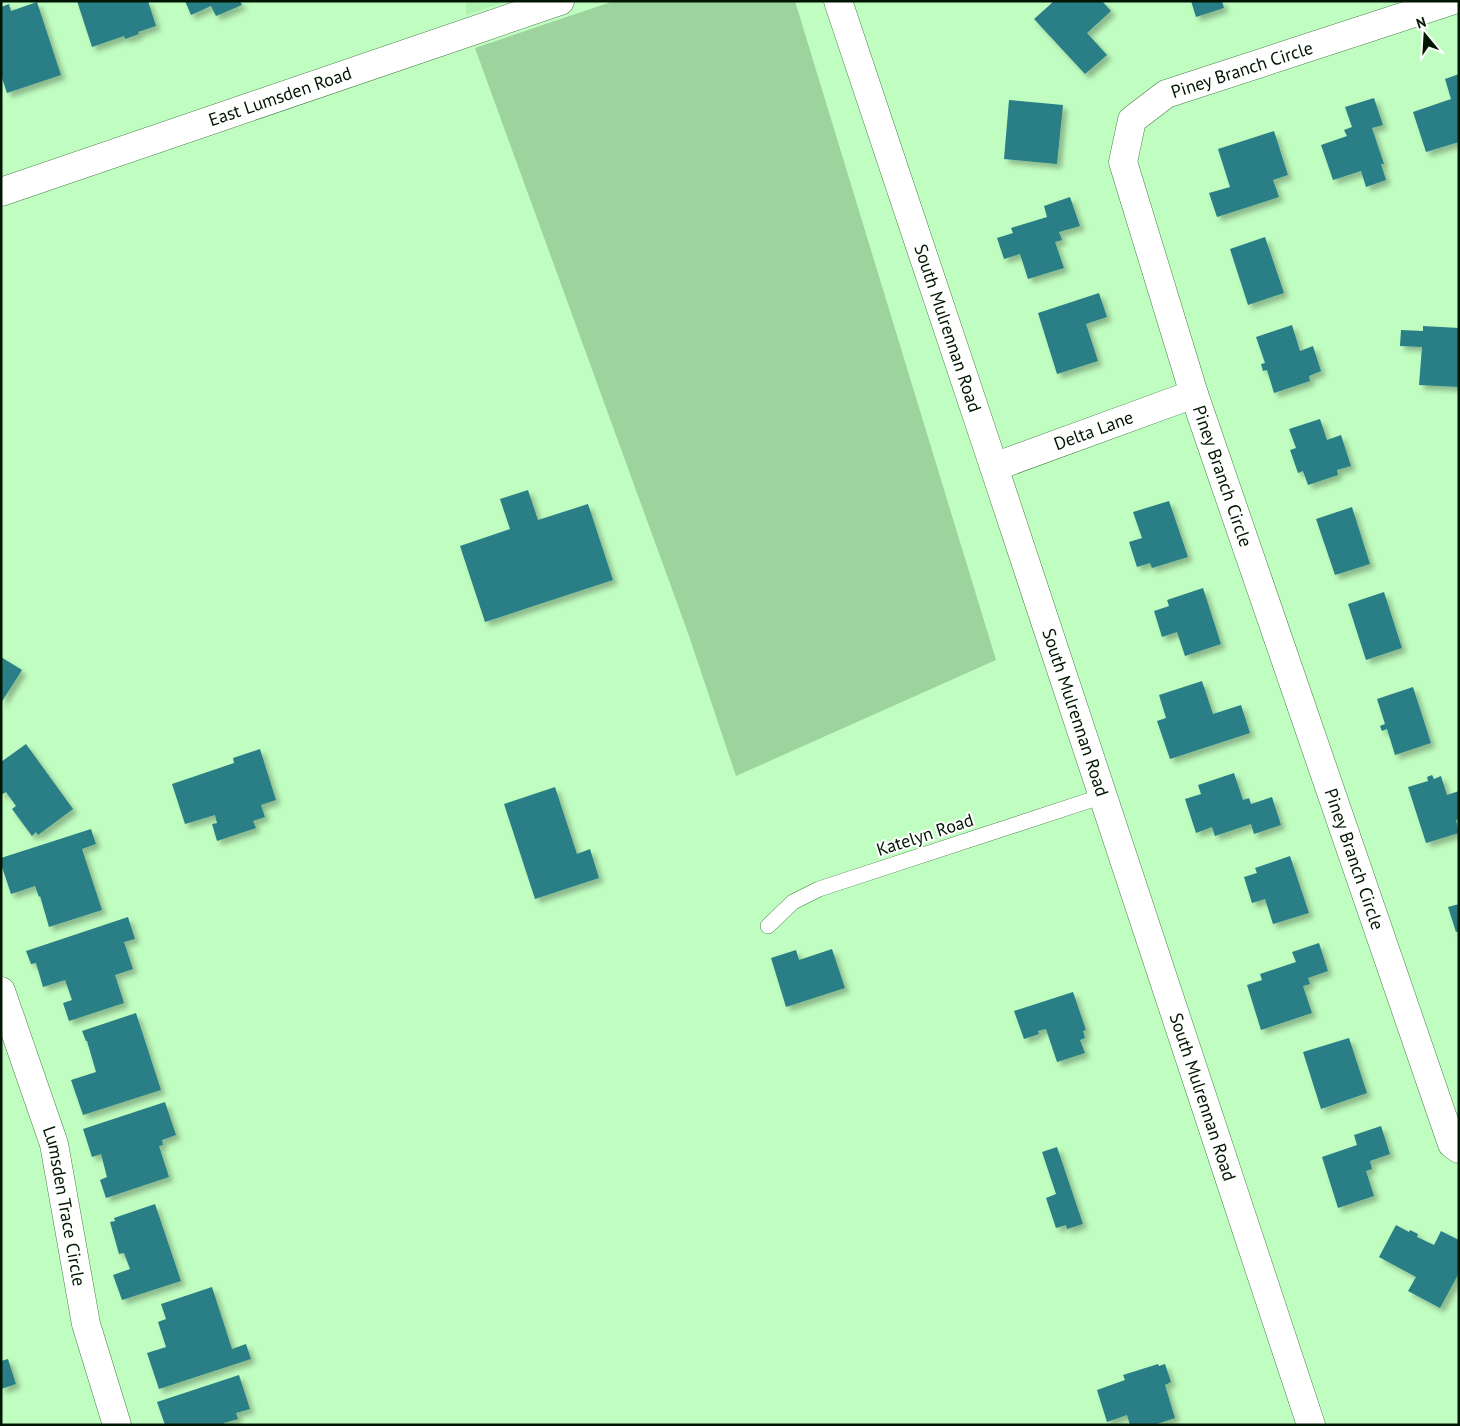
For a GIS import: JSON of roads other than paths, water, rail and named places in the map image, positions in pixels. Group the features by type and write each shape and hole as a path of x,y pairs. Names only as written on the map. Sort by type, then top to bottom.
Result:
{"street":[{"name":"East Lumsden Road","path":"1,192 560,1"},
{"name":"South Mulrennan Road","path":"838,1 994,466 1310,1425"},
{"name":"Piney Branch Circle","path":"1452,1 1166,94 1132,120 1123,162 1194,394 1452,1144 1459,1149"},
{"name":"Delta Lane","path":"994,466 1194,394"},
{"name":"Lumsden Trace Circle","path":"1,991 54,1144 86,1324 117,1425"}],"lane":[{"name":"Katelyn Road","path":"768,926 792,902 819,889 1103,796"}]}
